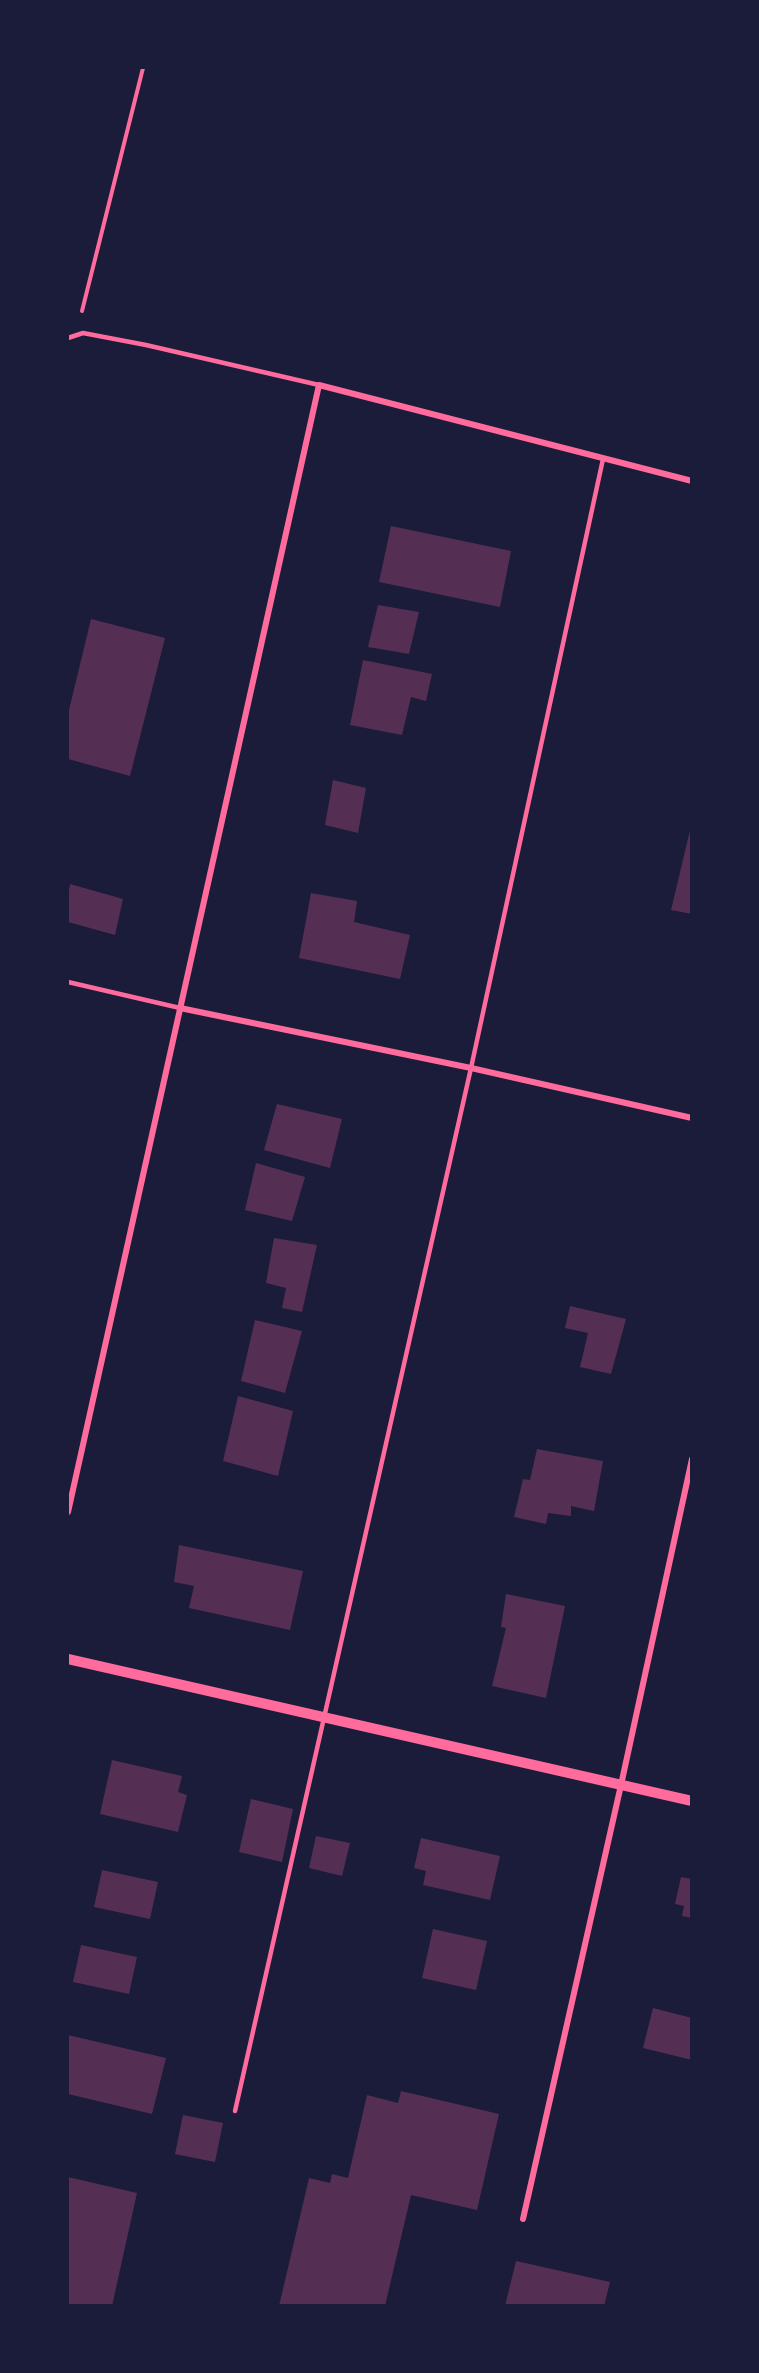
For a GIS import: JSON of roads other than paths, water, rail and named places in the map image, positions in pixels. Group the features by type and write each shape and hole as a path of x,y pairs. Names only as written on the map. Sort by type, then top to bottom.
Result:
{"street":[{"path":"68,1512 319,385 692,482"},
{"path":"180,1008 471,1068 692,1118"},
{"path":"523,2218 692,1459"},
{"path":"68,1659 692,1801"}],"lane":[{"path":"68,338 83,333 146,345 319,385"},
{"path":"236,2111 471,1068 603,459"},
{"path":"68,982 180,1008"}]}
